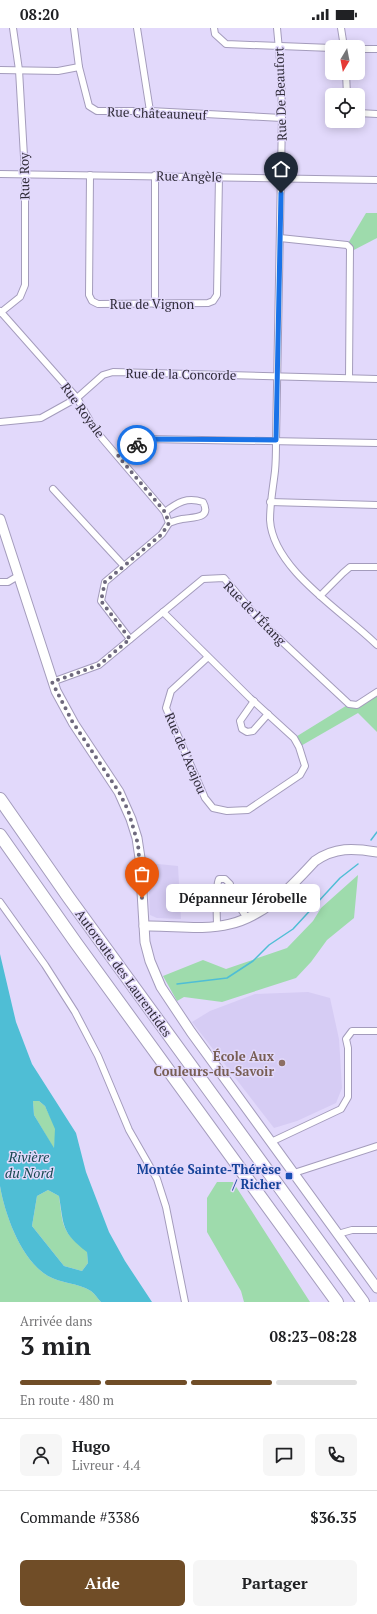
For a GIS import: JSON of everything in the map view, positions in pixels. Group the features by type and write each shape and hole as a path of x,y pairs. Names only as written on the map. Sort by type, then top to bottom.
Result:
{"highway":[{"name":"Autoroute des Laurentides","path":"0,799 69,898 363,1302"},
{"name":"Autoroute des Laurentides","path":"0,835 76,943 337,1302"}],"street":[{"name":"Rue Roy","path":"0,312 20,297 25,285 25,174 19,70 13,28"},
{"name":"Rue Châteauneuf","path":"74,28 79,67 89,106 97,111 150,111 282,118"},
{"path":"137,28 150,111"},
{"path":"214,28 216,34 226,44 325,48"},
{"name":"Rue De Beaufort","path":"277,28 281,71 282,118 276,440 275,471 270,502 270,521 273,536 278,548 296,572 320,596 377,645"},
{"path":"341,28 343,40"},
{"path":"365,49 377,49"},
{"path":"0,70 58,71 79,67"},
{"path":"365,113 377,114"},
{"name":"Rue Angèle","path":"0,174 219,176 377,180"},
{"name":"Rue de Vignon","path":"90,174 89,295 92,301 98,304 208,303 213,301 217,295 219,176"},
{"path":"155,175 155,304"},
{"path":"280,238 347,245 350,248 349,378"},
{"name":"Rue Royale","path":"0,312 77,398 95,430 165,512 169,523"},
{"name":"Rue de la Concorde","path":"0,422 41,418 77,398 103,375 113,372 377,379"},
{"path":"118,456 148,439 276,440 377,443"},
{"path":"53,489 124,566"},
{"path":"130,639 101,601 105,582 162,534 169,523 182,519 201,517 206,512 206,507 203,502 196,500 180,501 165,512"},
{"path":"270,502 377,505"},
{"path":"0,520 52,682 65,709 119,792 131,819 137,838 140,858 144,926 148,957 158,982 166,997 377,1288"},
{"path":"320,596 350,567 377,567"},
{"path":"0,582 8,582 18,576"},
{"name":"Rue de l'Étang","path":"52,682 99,665 203,579 224,578 260,621 349,704 357,705 377,692"},
{"name":"Rue de l'Acajou","path":"163,612 208,657 294,738 299,747 304,766 300,775 248,810 226,811 213,808 205,798 166,708 171,691 208,657"},
{"path":"254,701 240,721 242,729 247,732 253,731 268,714"},
{"path":"144,926 217,926 237,922 267,908 322,856 341,849 349,848 377,852"},
{"path":"217,926 218,891 216,884 219,879 225,879 230,884 231,894 247,918"},
{"path":"0,902 45,965 75,1012 98,1056 129,1130 157,1179 166,1207 185,1302"},
{"path":"271,1142 341,1109 348,1097 348,1048 346,1038 352,1031 377,1031"},
{"path":"294,1173 377,1146"},
{"path":"338,1234 352,1230 377,1230"}],"shaded area":[{"path":"148,863 178,866 181,919 157,918 150,915"},
{"name":"École Aux Couleurs-du-Savoir","path":"308,992 330,998 339,1039 342,1088 336,1103 297,1121 274,1128 192,1022 210,1011 255,994"}],"green space":[{"path":"366,213 377,213 377,238 350,252 347,245"},
{"path":"377,692 377,732 358,713 299,747 294,738 349,704 353,705"},
{"path":"358,875 354,918 327,940 311,962 296,978 222,1002 184,997 177,1001 163,976 203,960 226,969 287,948 313,921 321,908"},
{"path":"33,1101 39,1101 45,1106 56,1129 54,1149 34,1115"},
{"path":"217,1182 233,1182 310,1302 244,1302 241,1291 207,1232 207,1198"},
{"path":"0,1186 2,1198 10,1223 22,1248 38,1269 48,1276 58,1280 86,1288 91,1291 101,1302 0,1302"},
{"path":"48,1190 59,1196 61,1214 68,1233 87,1251 88,1263 82,1271 64,1266 32,1226 37,1196"}],"water":[{"name":"Rivière du Nord","path":"0,954 16,1022 32,1064 76,1133 86,1172 109,1232 125,1261 152,1302 101,1302 91,1291 86,1288 58,1280 48,1276 38,1269 22,1248 10,1223 2,1198 0,1186","holes":["33,1101 39,1101 45,1106 55,1129 54,1148 34,1115","48,1190 59,1196 65,1228 72,1239 87,1252 88,1263 82,1271 64,1266 32,1226 37,1196"]}],"waterway":[{"path":"371,840 377,832"},
{"path":"177,984 227,978 253,961 269,945 293,929 340,878 358,864"}],"way so far":[{"path":"137,445 118,456 165,512 169,523 162,534 105,582 101,601 130,639 99,665 52,682 72,721 119,792 128,810 134,826 138,844 142,898"}],"place":[{"name":"Dépanneur Jérobelle","path":"142,898"},
{"name":"École Aux Couleurs-du-Savoir","path":"282,1063"},
{"name":"Montée Sainte-Thérèse / Richer","path":"289,1176"}],"route":[{"path":"137,445 148,439 276,440 281,193"}]}
